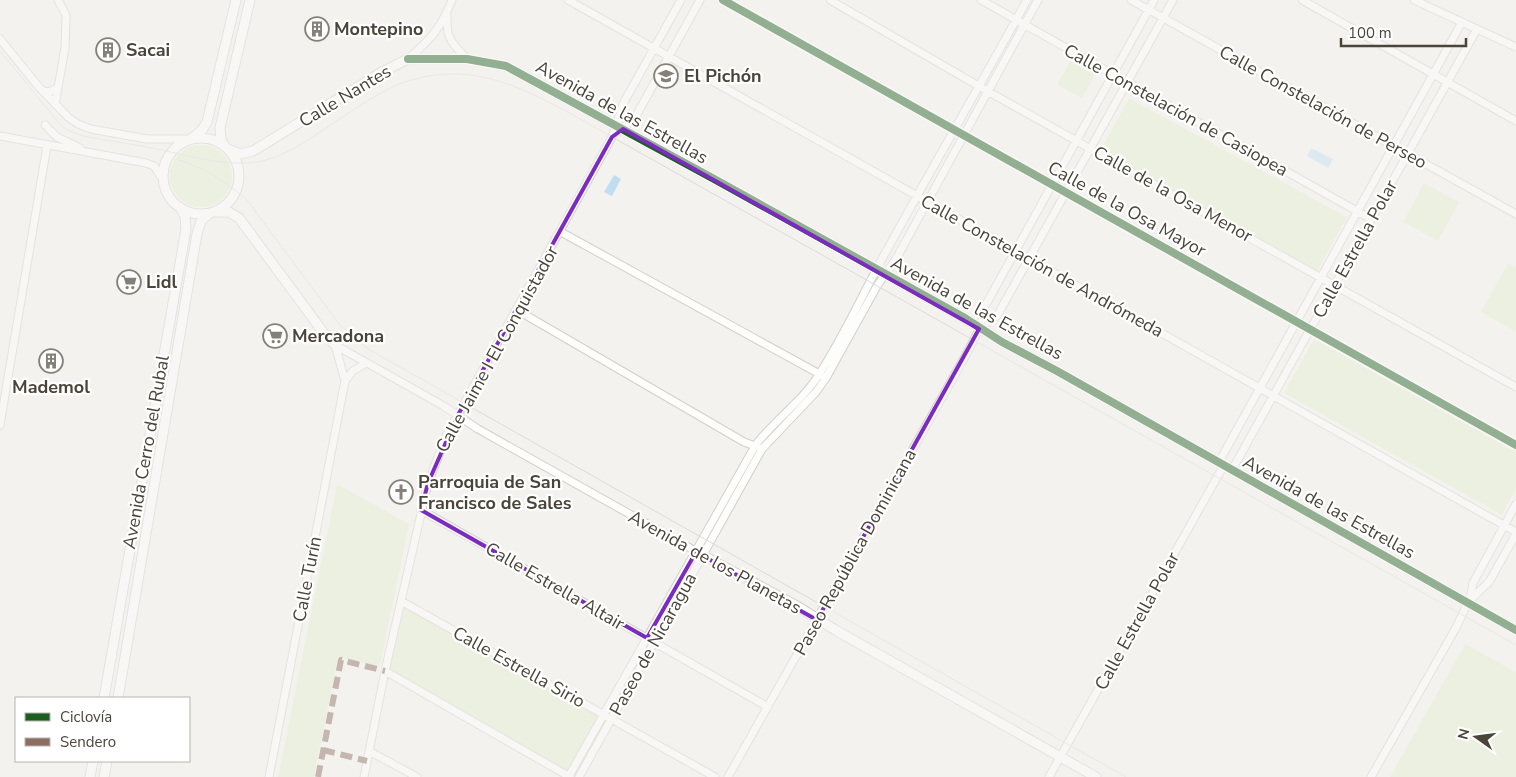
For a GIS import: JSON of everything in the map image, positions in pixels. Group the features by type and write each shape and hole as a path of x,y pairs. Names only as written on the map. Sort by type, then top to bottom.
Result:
{"street":[{"path":"55,104 65,48 66,15 58,0"},
{"path":"162,178 164,168 172,152 179,145 202,130 207,122 236,0"},
{"path":"0,136 146,163 154,166 162,178 168,195 180,207 199,214 212,212 229,202 238,184 239,173 237,163 221,140 220,128 250,0"},
{"name":"Calle Nantes","path":"226,147 240,154 253,151 382,72 408,59 431,38 447,13 452,0"},
{"name":"Calle Constelación de Andrómeda","path":"568,0 1516,533"},
{"path":"620,127 624,102 681,0"},
{"name":"Calle Jaime I El Conquistador","path":"364,777 385,671 421,510 428,483 447,434 561,232 612,137 620,127 634,119 700,0"},
{"name":"Calle de la Osa Mayor","path":"723,0 965,134 1516,445"},
{"name":"Calle de la Osa Menor","path":"830,0 989,92 1516,387"},
{"name":"Calle Constelación de Casiopea","path":"982,0 1371,219"},
{"name":"Paseo de Nicaragua","path":"570,777 607,717 700,553 759,448 762,437 823,376 877,286 881,272 917,196 1027,0"},
{"name":"Paseo de Nicaragua","path":"881,272 896,260 1038,0"},
{"name":"Calle Constelación de Perseo","path":"1131,0 1516,214"},
{"name":"Paseo República Dominicana","path":"728,777 980,328 984,308 1154,0"},
{"name":"Paseo República Dominicana","path":"980,328 997,316 1172,0"},
{"path":"1302,0 1516,121"},
{"path":"1414,0 1516,47"},
{"name":"Calle Nantes","path":"447,13 446,29 449,39 467,59"},
{"name":"Calle Estrella Polar","path":"1049,777 1225,466 1260,388 1462,22"},
{"name":"Calle Estrella Polar","path":"1225,466 1274,396 1477,29"},
{"path":"0,39 43,91 68,117 78,124 91,129 147,139 208,138 226,147"},
{"name":"Avenida de las Estrellas","path":"408,59 467,59 506,66 965,318 1225,466 1469,601 1516,630"},
{"path":"43,91 49,92 58,88"},
{"path":"45,125 58,137 87,151"},
{"path":"0,425 47,146"},
{"name":"Avenida Cerro del Rubal","path":"104,697 186,229 185,216 180,207"},
{"name":"Calle Turín","path":"212,212 229,212 239,218 323,332 335,345 345,381 269,777"},
{"name":"Avenida Cerro del Rubal","path":"118,697 198,234 201,221 212,212"},
{"path":"561,232 823,376"},
{"path":"517,310 744,442 759,448"},
{"name":"Avenida de los Planetas","path":"335,345 458,415 478,429 797,606 817,620 1096,777"},
{"path":"345,381 353,371 366,363"},
{"path":"1371,777 1457,626 1469,601 1473,583 1516,504"},
{"name":"Calle Estrella Altair","path":"421,510 768,707"},
{"path":"1469,601 1489,582 1516,533"},
{"name":"Calle Estrella Sirio","path":"401,601 715,777"},
{"path":"385,671 570,777"},
{"name":"Paseo de Nicaragua","path":"579,777 607,717"},
{"path":"369,751 417,777"},
{"path":"90,777 93,762"},
{"path":"104,777 107,762"}],"highlighted area":[{"path":"623,129 979,329 817,620 696,552 647,638 421,510 428,483 458,415 612,137"}],"green space":[{"path":"1070,61 1095,75 1082,98 1057,85"},
{"path":"1129,98 1347,217 1317,271 1101,149"},
{"path":"201,145 218,150 223,154 227,159 232,176 227,193 223,198 218,202 201,207 184,202 179,198 175,193 170,176 175,159 179,154 184,150"},
{"path":"1424,183 1459,202 1438,241 1403,222"},
{"path":"1508,263 1516,268 1516,332 1481,312"},
{"path":"1314,339 1516,452 1516,489 1502,515 1284,393"},
{"path":"337,484 409,524 380,666 338,657 314,777 278,777"},
{"path":"401,602 604,716 572,773 386,670"},
{"path":"1465,644 1516,672 1516,777 1390,777"}],"water":[{"path":"1311,148 1333,159 1328,168 1307,156"},
{"path":"614,175 621,179 612,196 604,192"}],"tram line":[{"path":"0,51 58,122 67,130 83,136 226,162 253,162 276,157 304,143 382,93 397,85 421,78 444,74 488,78 530,93 573,115 1516,645"},
{"path":"176,159 214,175 247,200 340,325 368,349 1126,777"}],"marked path":[{"path":"318,777 341,660 385,671"},
{"path":"323,750 367,761"}],"cycle path":[{"path":"723,0 1516,445"},
{"path":"408,59 467,59 506,66 965,318 1002,342 1057,371 1516,630"}],"place":[{"name":"Montepino","path":"317,29"},
{"name":"Sacai","path":"108,50"},
{"name":"El Pichón","path":"666,76"},
{"name":"Lidl","path":"129,282"},
{"name":"Mercadona","path":"275,336"},
{"name":"Mademol","path":"51,361"},
{"name":"Parroquia de San Francisco de Sales","path":"401,492"}]}
